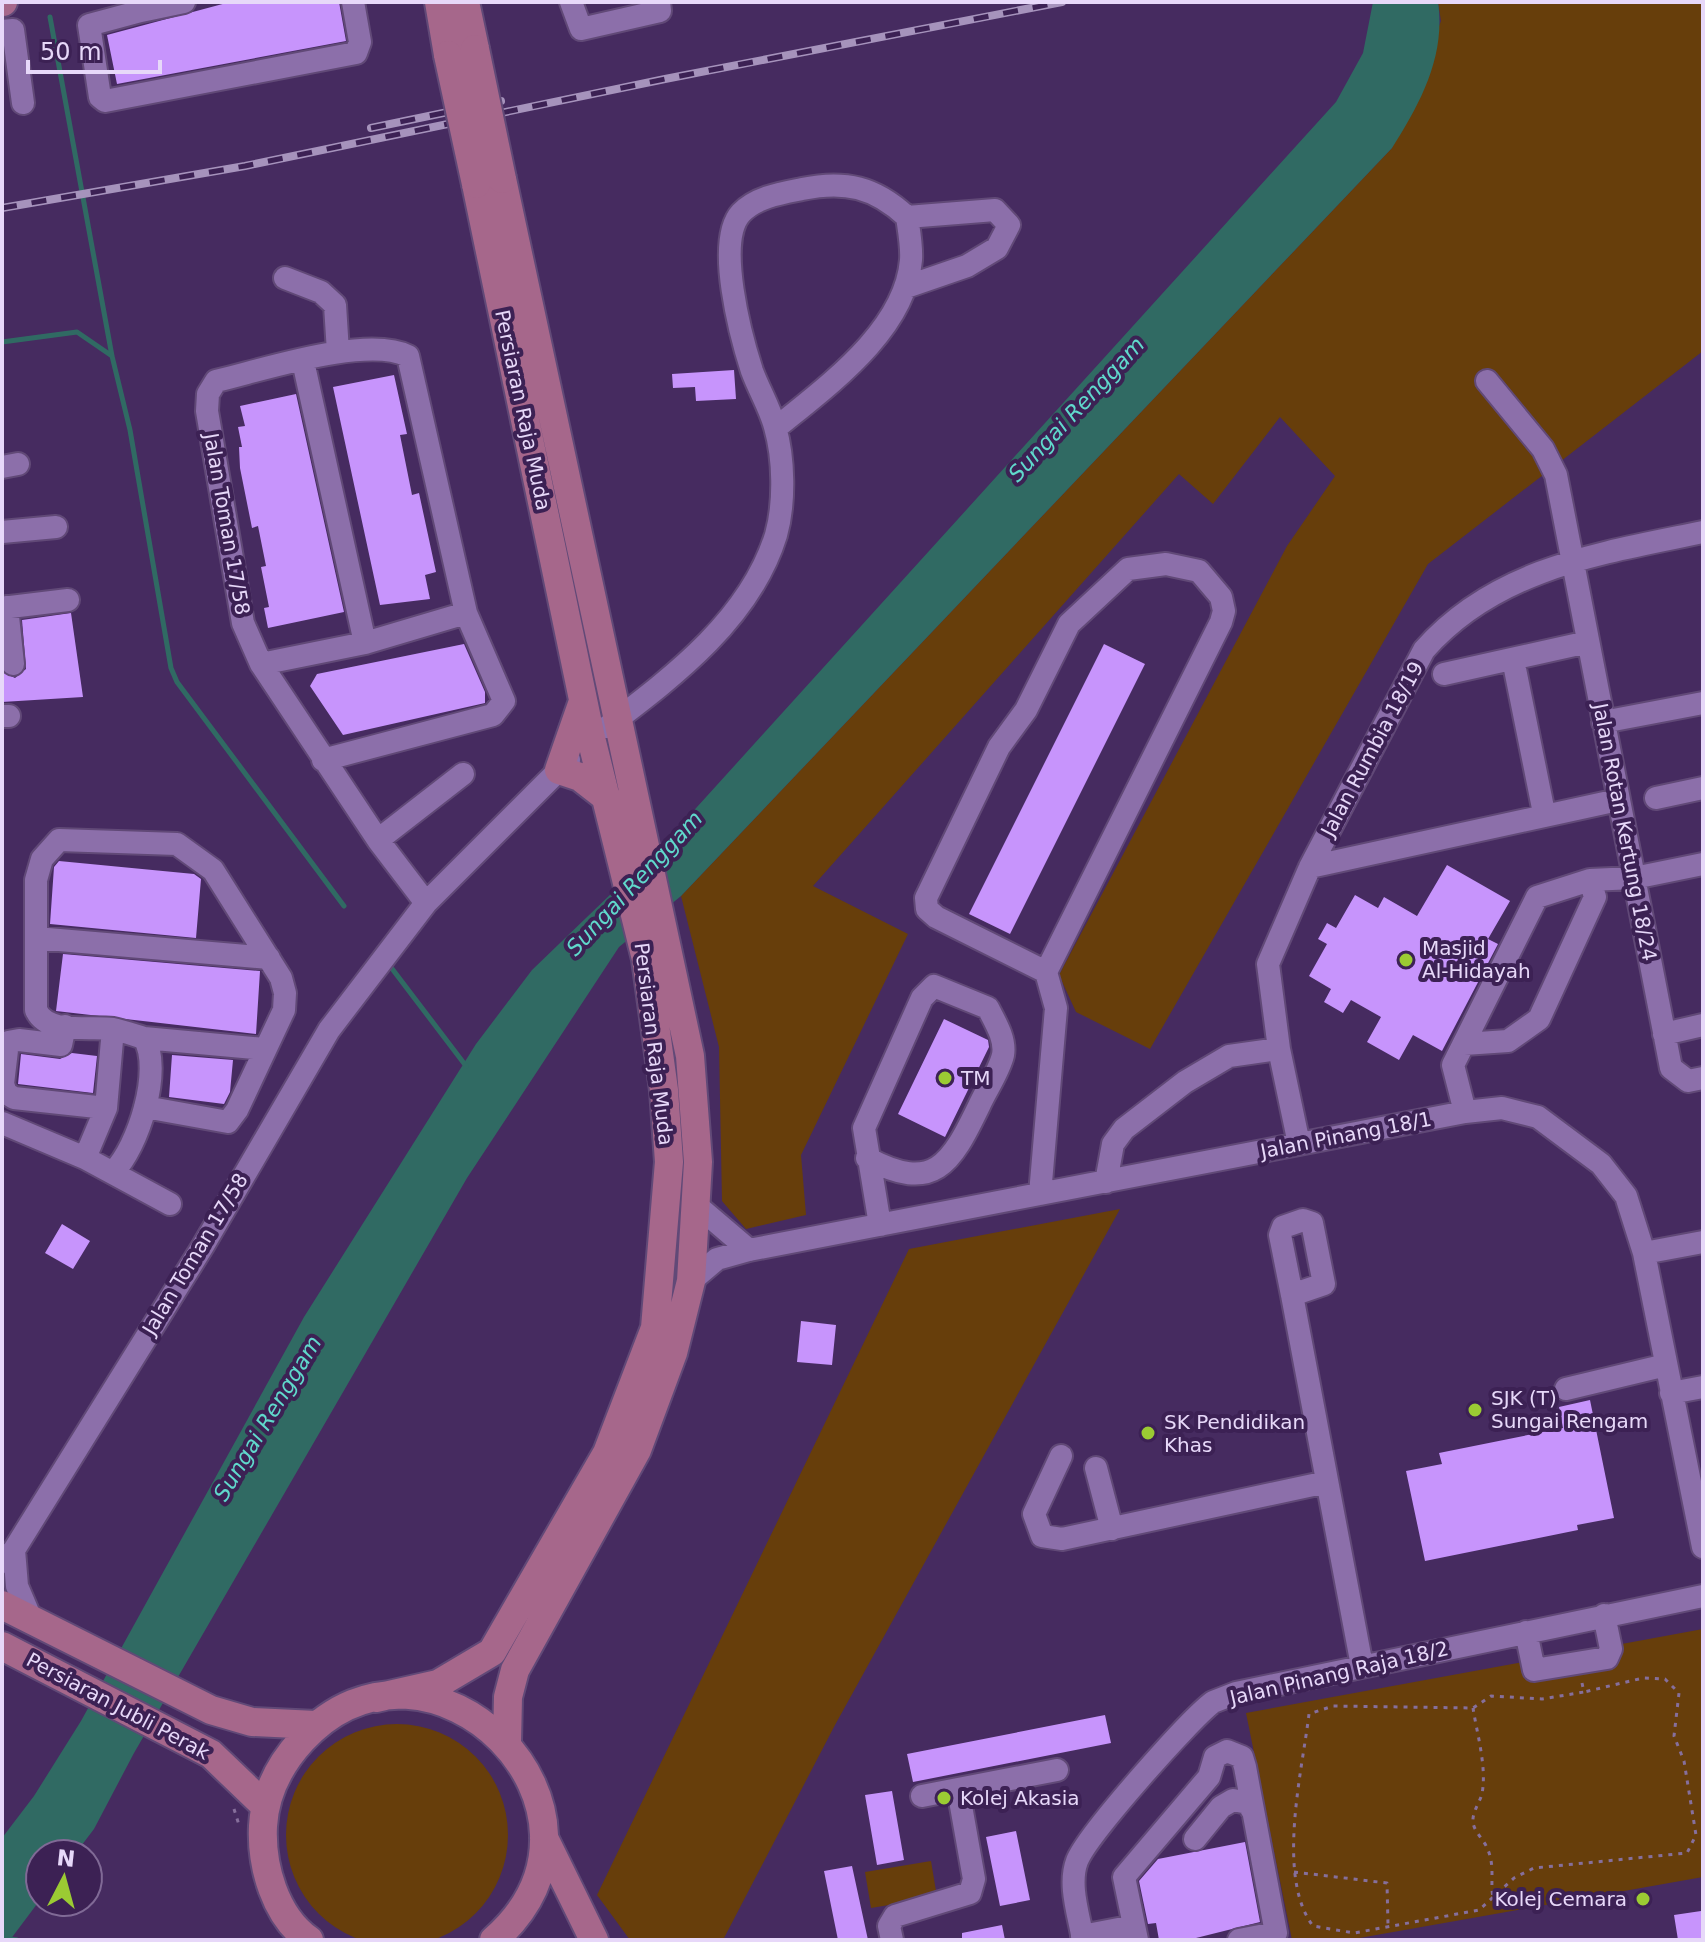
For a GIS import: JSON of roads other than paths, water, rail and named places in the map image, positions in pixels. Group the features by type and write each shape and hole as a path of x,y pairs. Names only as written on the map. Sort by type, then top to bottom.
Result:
{"main road":[{"name":"Persiaran Raja Muda","path":"439,2 462,52 489,181 591,738 624,864 657,951 690,1056 696,1109 691,1281 673,1353 637,1450 515,1670 508,1697 507,1742"},
{"name":"Persiaran Raja Muda","path":"462,52 465,2"},
{"name":"Persiaran Raja Muda","path":"376,1698 438,1684 492,1652 607,1453 655,1328 669,1162 657,951 646,846 620,717 489,181"},
{"path":"583,699 559,770 580,777 607,798"},
{"name":"Persiaran Jubli Perak","path":"2,1605 172,1693 252,1722 316,1725"},
{"name":"Persiaran Jubli Perak","path":"14,1651 211,1754 264,1805"},
{"path":"309,1940 275,1897 262,1852 264,1805 283,1760 316,1725 344,1708 376,1698 411,1696 447,1703 479,1719 507,1742 531,1781 540,1803 544,1838 535,1884 512,1924 494,1940"},
{"path":"544,1838 594,1940"}],"street":[{"path":"184,2 140,6 89,25 100,97 105,101 356,53 360,42 353,2"},
{"path":"571,2 581,29 660,11 659,2"},
{"path":"2,31 13,30 23,103"},
{"name":"Jalan Toman 17/58","path":"42,1625 17,1586 8,1556 203,1246 329,1030 426,903 591,738 698,653 729,620 760,572 776,533 782,490 776,428 752,370 729,263 731,231 741,214 758,201 825,184 855,185 887,199 907,217"},
{"path":"776,428 872,344 906,287 911,258 907,217 995,210 1009,225 997,248 967,266 906,287"},
{"path":"285,278 321,292 335,305 338,352"},
{"path":"323,760 493,715 504,701 466,613 408,356 385,349 338,352 303,361 365,643"},
{"name":"Jalan Toman 17/58","path":"303,361 216,381 208,394 207,411 243,623 261,664 323,760 426,903"},
{"name":"Jalan Rotan Kertung 18/24","path":"1487,381 1543,449 1556,475 1671,1068 1678,1077 1688,1081 1703,1078"},
{"path":"2,532 56,527"},
{"name":"Jalan Rumbia 18/19","path":"1299,1144 1279,1049 1268,964 1310,867 1424,650 1450,625 1501,588 1572,559 1703,532"},
{"path":"1040,1194 1056,1008 1046,972 1221,622 1224,611 1221,597 1199,571 1166,564 1128,569 1069,624 1026,710 999,747 926,898 927,909 936,917 1046,972"},
{"path":"13,664 5,608 68,600"},
{"path":"261,664 365,643 466,613"},
{"path":"1444,674 1588,642"},
{"path":"1513,659 1544,813"},
{"path":"1603,722 1703,703"},
{"path":"378,840 463,774"},
{"path":"1656,798 1703,788"},
{"path":"1310,867 1544,813 1618,800"},
{"path":"145,1107 228,1122 237,1110 284,1010 285,993 269,958 213,870 177,844 59,840 42,859 36,880 36,1010 39,1018 51,1025 113,1029 144,1038 265,1049"},
{"path":"1465,1112 1453,1065 1537,897 1590,880 1634,878 1703,864"},
{"path":"1464,1044 1508,1041 1539,1019 1595,897 1590,880"},
{"path":"36,938 269,958"},
{"path":"867,1158 904,1174 942,1167 957,1153 1003,1054 1000,1032 988,1008 934,986 922,998 864,1128 867,1158 880,1225"},
{"path":"1664,1034 1703,1025"},
{"path":"65,1026 61,1045 19,1040 8,1042 3,1084 6,1093 14,1098 106,1108"},
{"path":"85,1158 106,1108 113,1029"},
{"path":"113,1172 133,1144 145,1107 152,1060 144,1038"},
{"path":"1106,1182 1113,1144 1124,1129 1185,1082 1229,1056 1279,1049"},
{"name":"Jalan Pinang 18/1","path":"691,1281 717,1259 749,1250 1465,1112 1502,1108 1538,1117 1601,1164 1626,1196 1644,1253 1703,1547"},
{"path":"2,1123 85,1158 170,1204"},
{"path":"695,1204 749,1250"},
{"path":"1644,1253 1703,1242"},
{"path":"1292,1295 1362,1666"},
{"path":"1566,1389 1666,1365"},
{"path":"1671,1393 1703,1387"},
{"path":"1061,1456 1034,1514 1042,1536 1062,1539 1327,1482"},
{"path":"1096,1468 1112,1529"},
{"name":"Jalan Pinang Raja 18/2","path":"1083,1938 1073,1881 1077,1860 1094,1835 1203,1710 1236,1693 1703,1596"},
{"path":"1526,1632 1534,1670 1578,1663 1611,1655 1604,1615"},
{"path":"1083,1938 1135,1933 1124,1877 1209,1777 1215,1757 1227,1751 1236,1752 1245,1767 1276,1933 1239,1940"},
{"path":"1195,1839 1221,1807 1245,1767"},
{"path":"922,1796 1057,1770"},
{"path":"892,1940 889,1926 895,1916 970,1893 974,1879 958,1789"},
{"path":"1221,1807 1233,1800 1240,1800 1252,1810"}],"water":[{"name":"Sungai Renggam","path":"1373,2 1438,2 1438,41 1434,60 1421,97 1392,148 681,896 619,947 467,1178 134,1753 94,1829 87,1838 24,1838 24,1918 26,1918 10,1940 2,1940 2,1838 34,1796 81,1721 304,1317 476,1044 532,970 668,839 1336,102 1363,53"}],"waterway":[{"path":"50,17 112,356 130,430 171,668 177,682 344,906"},
{"path":"2,342 77,332 112,356"},
{"path":"390,966 466,1066"},
{"path":"2,1938 17,1940"}],"railway":[{"path":"2,208 245,166 665,79 1062,2"},
{"path":"371,128 501,101"}],"place":[{"name":"Masjid Al-Hidayah","path":"1406,960"},
{"name":"TM","path":"945,1078"},
{"name":"SJK (T) Sungai Rengam","path":"1475,1410"},
{"name":"SK Pendidikan Khas","path":"1148,1433"},
{"name":"Kolej Akasia","path":"944,1798"},
{"name":"Kolej Cemara","path":"1643,1899"}]}
